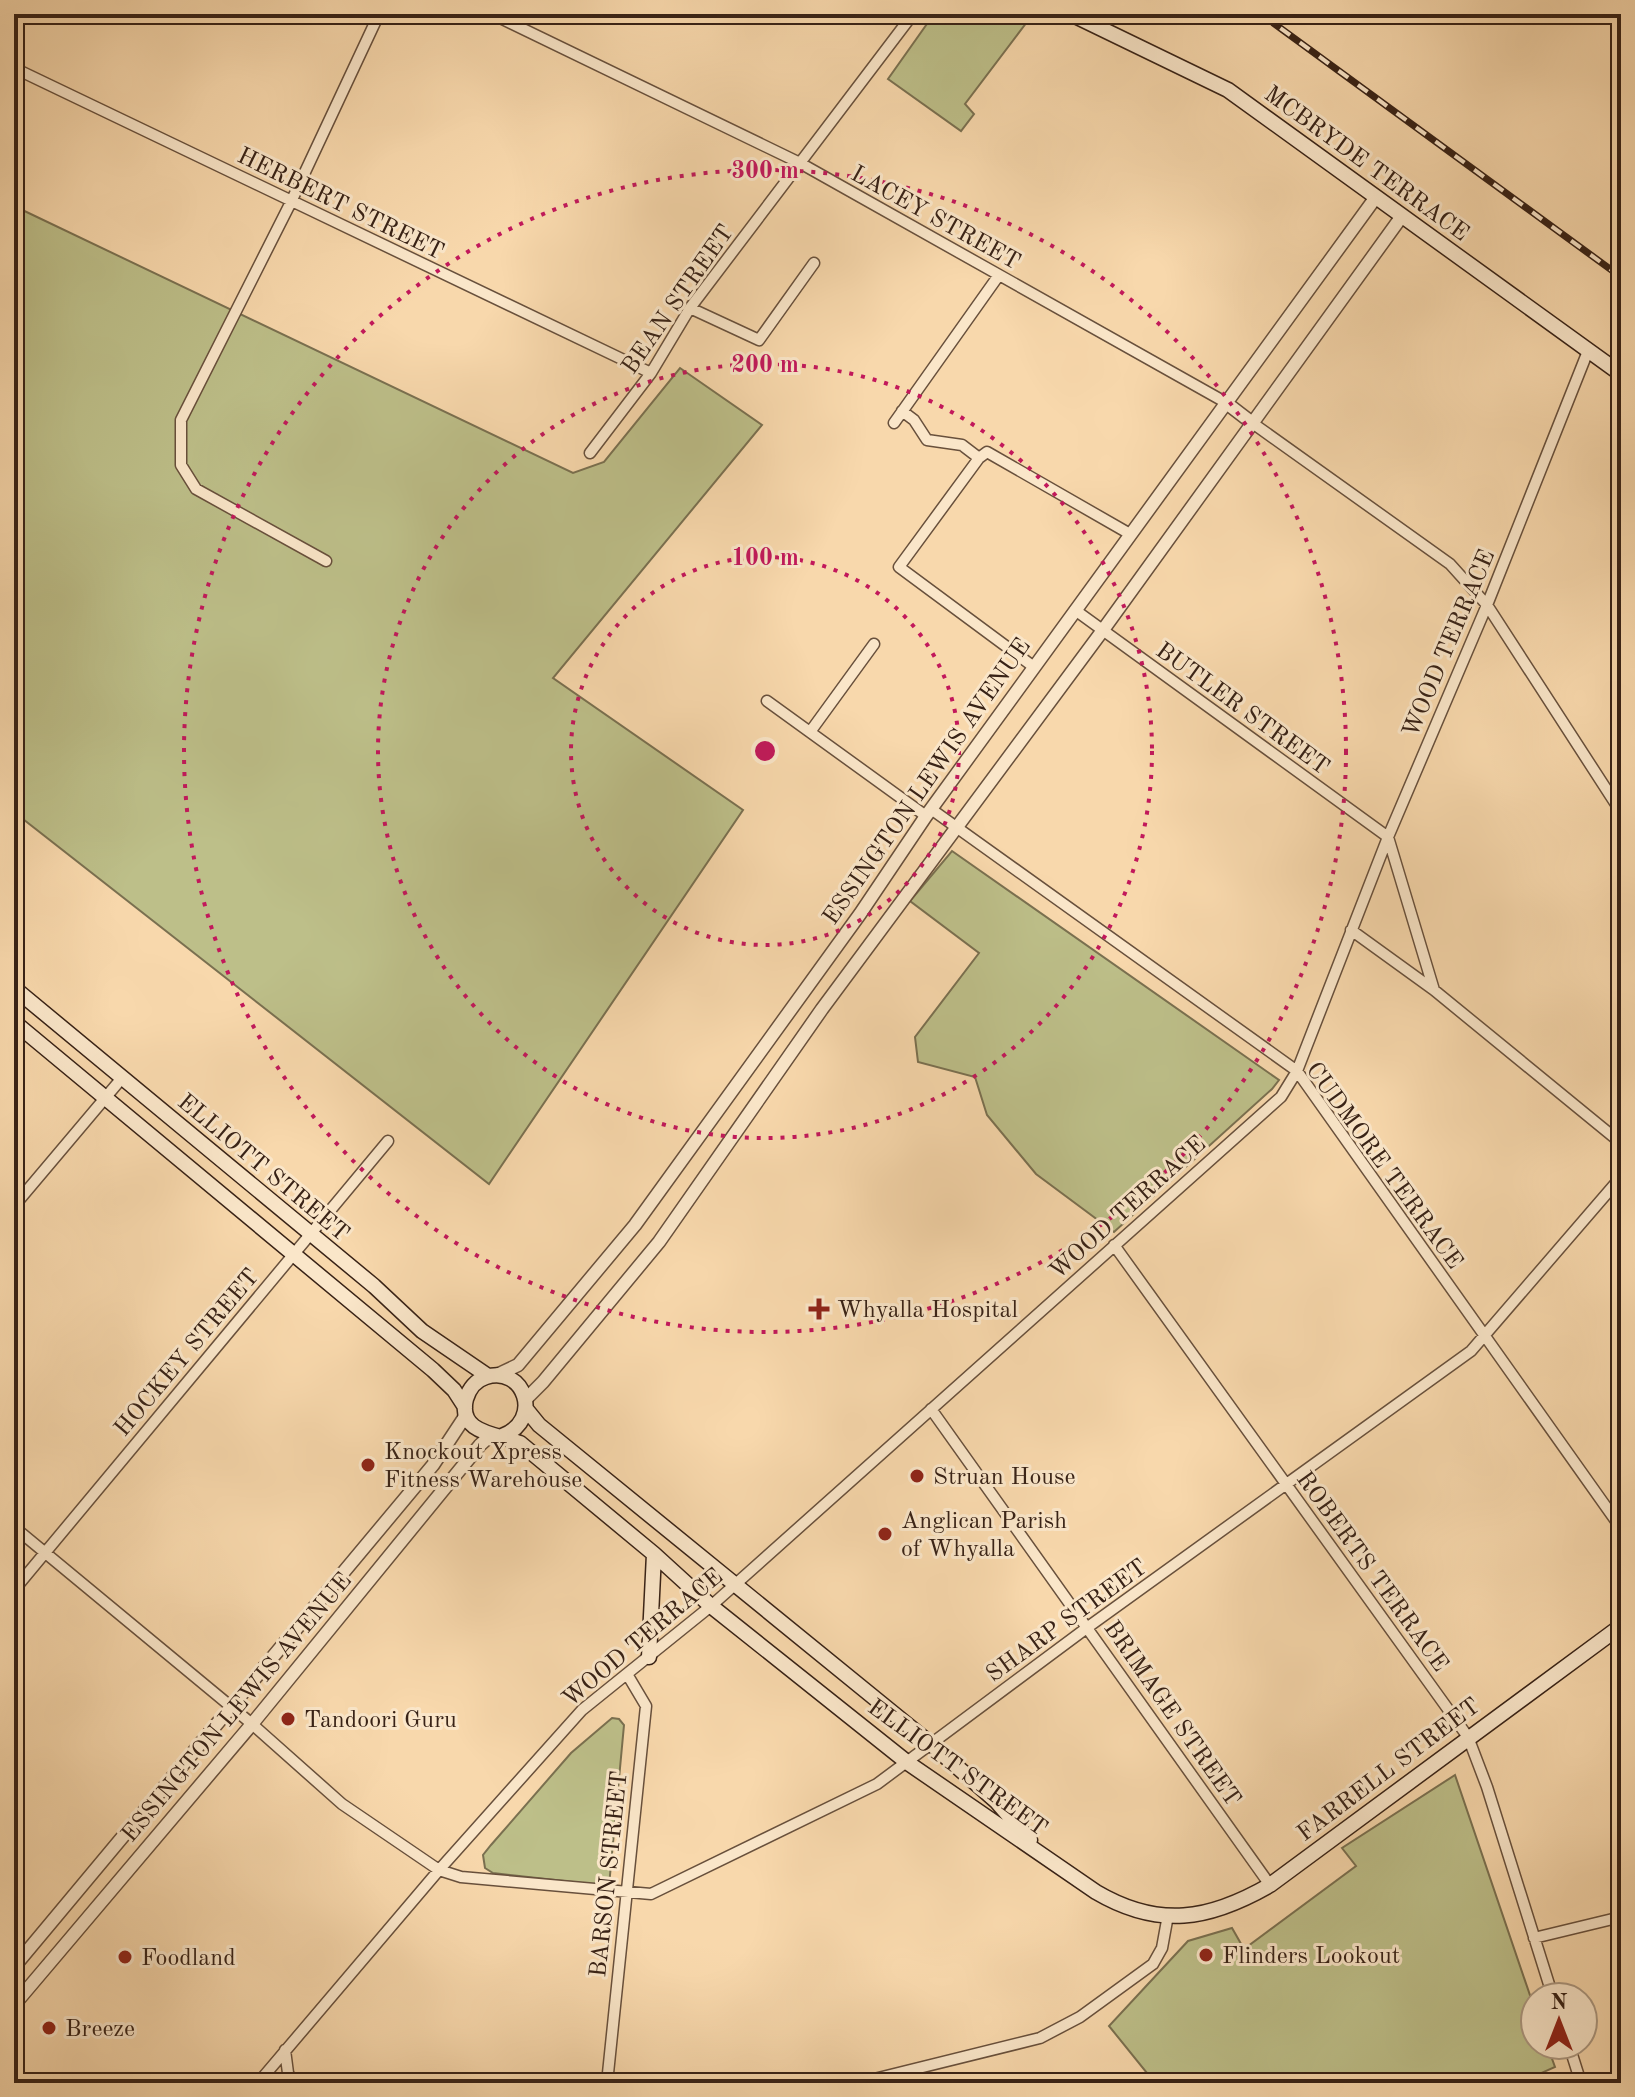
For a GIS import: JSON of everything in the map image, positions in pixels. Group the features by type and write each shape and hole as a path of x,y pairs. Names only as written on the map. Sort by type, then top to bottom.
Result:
{"main road":[{"name":"MCBRYDE TERRACE","path":"1071,14 1228,90 1621,374"},
{"name":"ELLIOTT STREET","path":"14,988 310,1233 422,1331 493,1376"},
{"name":"ELLIOTT STREET","path":"14,1022 433,1370 454,1390 466,1411"},
{"path":"493,1376 515,1382 526,1404 518,1426 496,1436 475,1429 466,1411 471,1388 493,1376"},
{"name":"ELLIOTT STREET","path":"526,1404 539,1425 931,1744 996,1801 1043,1856"},
{"name":"ELLIOTT STREET","path":"496,1436 520,1443 654,1554 711,1606 908,1763 1043,1856"},
{"path":"649,1657 654,1554"},
{"name":"FARRELL STREET","path":"1043,1856 1120,1906 1168,1915 1192,1916 1212,1912 1270,1885 1621,1626"}],"street":[{"path":"326,561 196,489 181,465 181,420 291,202 379,14"},
{"name":"LACEY STREET","path":"492,14 800,163 1225,402"},
{"name":"BEAN STREET","path":"590,453 651,373 690,308 913,14"},
{"name":"HERBERT STREET","path":"14,68 651,373"},
{"name":"ESSINGTON LEWIS AVENUE","path":"493,1376 518,1365 635,1225 860,914 928,813 1376,197"},
{"name":"ESSINGTON LEWIS AVENUE","path":"526,1404 659,1242 822,1009 1103,630 1402,216"},
{"path":"690,308 759,340 814,263"},
{"path":"894,423 999,275"},
{"name":"WOOD TERRACE","path":"258,2083 439,1870 582,1710 711,1606 1281,1097 1297,1071 1388,837 1487,605 1588,351"},
{"path":"1225,402 1450,564 1487,605 1621,812"},
{"path":"902,411 914,420 927,440 962,445 979,458"},
{"path":"1034,667 899,567 979,458 987,452 1130,534"},
{"name":"BUTLER STREET","path":"1075,610 1388,837"},
{"path":"810,732 874,644"},
{"name":"CUDMORE TERRACE","path":"767,701 928,813 955,827 1297,1071 1621,1528"},
{"path":"1388,837 1434,990"},
{"path":"1351,930 1434,990 1621,1143"},
{"path":"14,1206 122,1078"},
{"name":"HOCKEY STREET","path":"14,1590 388,1141"},
{"name":"SHARP STREET","path":"439,1870 461,1877 651,1894 877,1784 1088,1627 1471,1351 1621,1177"},
{"name":"ROBERTS TERRACE","path":"1114,1245 1468,1737 1487,1787 1548,1981"},
{"name":"BRIMAGE STREET","path":"931,1409 1270,1885"},
{"name":"ESSINGTON LEWIS AVENUE","path":"14,1967 433,1465 466,1411"},
{"name":"ESSINGTON LEWIS AVENUE","path":"14,2005 252,1724 480,1445 496,1436"},
{"path":"14,1527 252,1724 342,1804 439,1870"},
{"name":"BARSON STREET","path":"607,2083 646,1706 627,1674"},
{"path":"858,2083 988,2053 1061,2029 1153,1964 1162,1948 1168,1915"},
{"path":"1534,1938 1621,1917"},
{"path":"285,2050 288,2073 293,2083"},
{"path":"1574,2061 1581,2083"},
{"path":"14,2072 19,2079 60,2083"}],"green space":[{"path":"934,14 1021,14 1030,18 965,104 974,114 961,131 888,79"},
{"path":"14,206 573,473 604,462 680,368 762,425 553,678 743,810 489,1184 14,812"},
{"path":"952,851 1279,1080 1114,1232 1036,1174 987,1115 975,1077 918,1062 915,1037 979,953 910,901"},
{"path":"612,1718 619,1719 624,1725 609,1886 493,1873 485,1868 483,1855 491,1845 571,1753"},
{"path":"1455,1775 1525,1981 1519,1981 1519,2061 1553,2061 1555,2067 1519,2083 1155,2083 1109,2026 1188,1941 1232,1928 1244,1949 1356,1866 1342,1848"}],"railway":[{"path":"1261,14 1621,277"}],"place":[{"name":"Whyalla Hospital","path":"819,1309"},
{"name":"Knockout Xpress Fitness Warehouse","path":"368,1465"},
{"name":"Struan House","path":"917,1476"},
{"name":"Anglican Parish of Whyalla","path":"885,1534"},
{"name":"Tandoori Guru","path":"288,1719"},
{"name":"Flinders Lookout","path":"1206,1955"},
{"name":"Foodland","path":"125,1957"},
{"name":"Breeze","path":"49,2028"}]}
